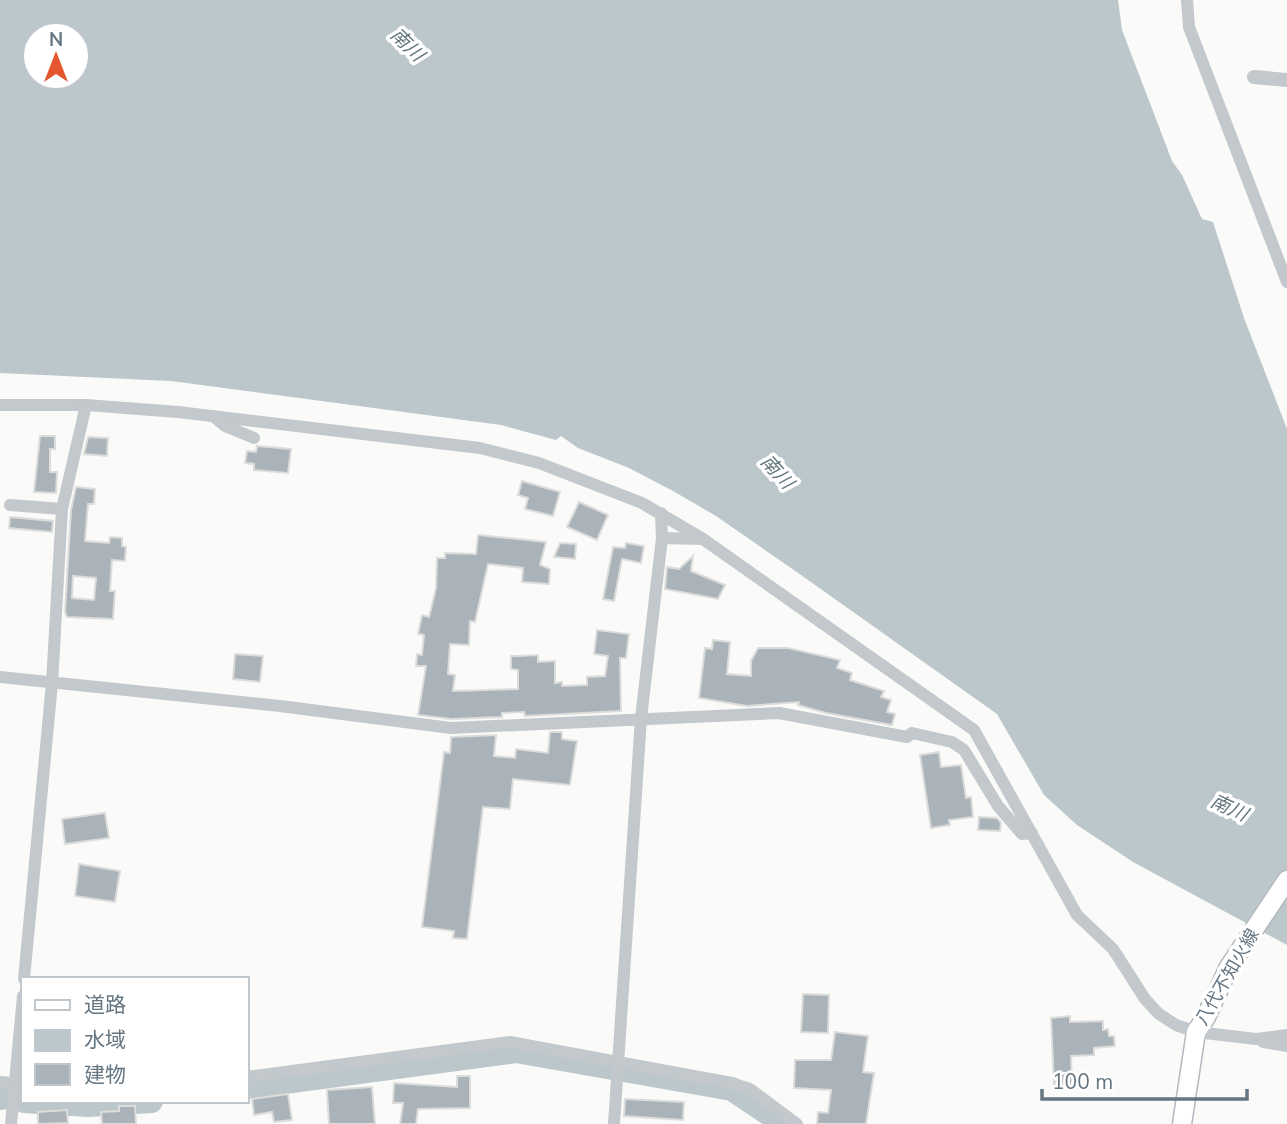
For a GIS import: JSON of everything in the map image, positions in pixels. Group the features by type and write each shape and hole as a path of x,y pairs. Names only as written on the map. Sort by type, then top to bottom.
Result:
{"main road":[{"name":"八代不知火線","path":"1182,1124 1201,1025 1229,967 1287,880"}],"street":[{"path":"1187,0 1189,27 1287,282"},
{"path":"1254,77 1287,80"},
{"path":"0,405 86,405 212,416 507,454 597,483 661,513 703,539 974,730 1077,915 1113,949 1145,999 1176,1025 1201,1025 1270,1045 1287,1046"},
{"path":"24,977 52,683 62,509 86,405"},
{"path":"212,416 225,426 254,438"},
{"path":"10,505 62,509"},
{"path":"614,1124 641,718 662,538 661,513"},
{"path":"662,538 703,539"},
{"path":"0,677 280,706 451,728 598,723 641,718 789,714 907,737 912,733 936,737 964,750 1006,815 1022,834 1032,833"},
{"path":"1256,1039 1287,1035"},
{"path":"11,1124 19,1084 21,1040"},
{"path":"248,1077 510,1042 618,1069 750,1089 797,1124"},
{"path":"0,1082 19,1084"}],"water":[{"name":"南川","path":"0,0 1118,0 1122,30 1172,161 1182,175 1202,219 1213,222 1244,318 1287,429 1287,945 1133,862 1077,825 1044,795 997,714 716,516 629,468 578,448 561,436 556,440 501,425 171,381 0,373"}],"building":[{"path":"40,436 55,436 55,449 50,449 50,472 57,472 56,493 34,492"},
{"path":"88,437 108,438 107,456 84,454"},
{"path":"257,446 291,449 288,473 254,470 254,464 245,463 247,451 256,452"},
{"path":"522,481 560,492 553,516 525,509 528,498 518,495"},
{"path":"76,487 95,489 94,504 88,504 85,541 109,543 110,537 122,538 122,546 126,547 125,561 112,560 110,591 115,591 113,619 67,617 65,612 71,510","holes":["73,576 96,578 94,600 72,598"]},
{"path":"579,502 608,515 597,540 567,527"},
{"path":"10,517 53,521 52,532 9,528"},
{"path":"478,535 546,542 540,565 550,569 549,584 522,582 523,568 488,564 475,622 470,621 469,645 450,644 448,674 455,675 453,691 518,689 518,670 511,669 511,656 538,655 538,662 555,661 555,683 562,682 562,686 587,685 587,677 605,676 608,656 594,654 597,630 629,634 626,658 620,658 621,711 525,716 524,712 502,713 502,717 451,719 418,715 426,666 416,666 417,654 422,655 424,635 418,634 422,615 429,617 436,588 437,558 445,558 445,553 476,554"},
{"path":"560,543 576,544 575,559 554,557"},
{"path":"626,543 644,546 641,563 622,559 614,601 603,599 613,547 625,548"},
{"path":"693,556 691,571 725,585 718,599 665,589 667,567 679,569"},
{"path":"713,640 730,642 727,674 751,676 751,661 758,648 788,648 840,660 837,668 852,673 850,680 884,691 881,697 891,700 887,712 895,714 892,725 826,713 798,705 799,702 747,706 699,698 705,648 712,649"},
{"path":"235,654 263,656 260,682 233,679"},
{"path":"550,732 562,732 562,739 577,741 570,785 513,779 510,809 483,807 467,939 453,938 454,931 422,927 444,752 450,753 451,737 496,735 494,756 515,758 516,749 548,753"},
{"path":"939,752 941,767 961,765 966,798 971,797 973,817 949,820 950,825 931,828 920,755"},
{"path":"105,813 109,838 65,844 62,819"},
{"path":"979,817 997,818 1001,823 1000,831 978,830"},
{"path":"79,864 120,871 115,902 75,896"},
{"path":"803,994 829,995 828,1033 801,1032"},
{"path":"1070,1016 1070,1022 1103,1021 1103,1030 1108,1029 1109,1036 1114,1036 1115,1046 1094,1048 1094,1055 1071,1056 1072,1084 1054,1085 1051,1018"},
{"path":"835,1032 868,1036 863,1072 874,1073 866,1124 817,1124 818,1112 828,1113 831,1090 794,1088 795,1060 831,1060"},
{"path":"457,1076 470,1076 470,1108 418,1109 416,1124 400,1124 403,1103 393,1103 394,1083 457,1087"},
{"path":"372,1087 375,1124 329,1124 327,1090"},
{"path":"288,1094 292,1120 274,1122 272,1112 254,1115 252,1099"},
{"path":"625,1099 684,1102 683,1120 624,1116"},
{"path":"119,1106 135,1106 136,1124 102,1124 101,1112 119,1111"},
{"path":"67,1110 68,1123 38,1124 38,1112"}],"waterway":[{"path":"248,1087 516,1051 732,1089 784,1124"},
{"path":"56,1103 120,1103"}]}
